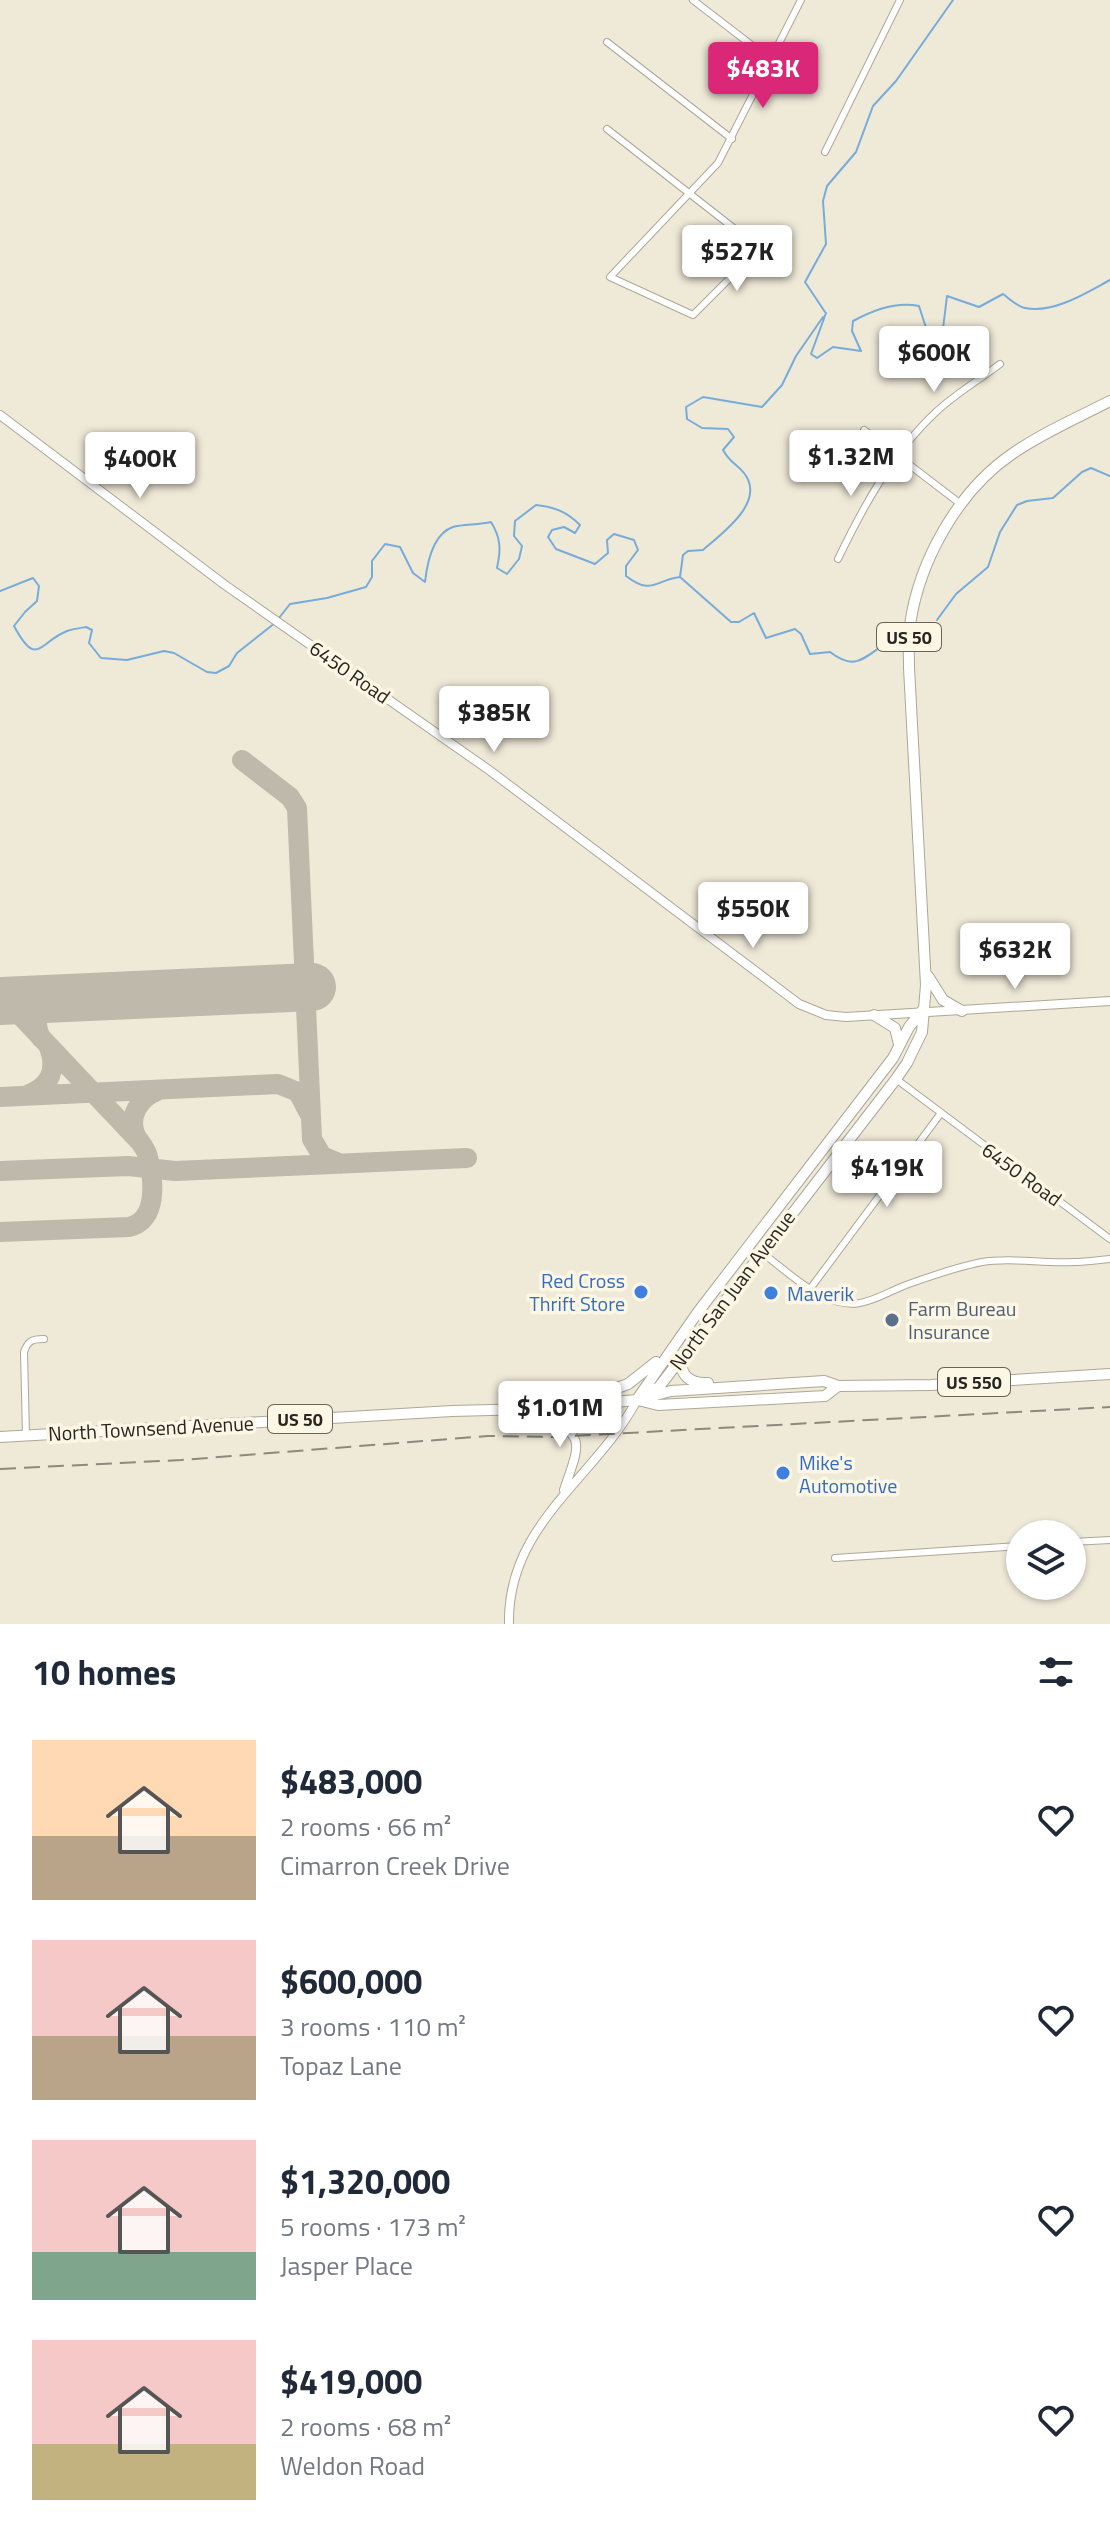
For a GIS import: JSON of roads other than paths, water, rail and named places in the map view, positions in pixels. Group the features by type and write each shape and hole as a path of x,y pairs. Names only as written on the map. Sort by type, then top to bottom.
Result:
{"highway":[{"name":"North San Juan Avenue","path":"637,1400 659,1387 896,1079 922,1032 926,971 909,630 916,595 930,558 962,505 1008,456 1110,401"},
{"path":"926,971 940,997 962,1011"},
{"name":"North San Juan Avenue","path":"637,1400 698,1312 825,1150 922,1011"},
{"path":"874,1015 895,1028 900,1041 897,1051"},
{"name":"US 50","path":"536,1409 558,1391 617,1388 641,1376 698,1312"},
{"path":"682,1356 682,1372 698,1384 754,1380 765,1385"},
{"name":"North Townsend Avenue","path":"0,1437 536,1409 637,1400 671,1391 824,1381 838,1386 931,1385 1110,1374"},
{"name":"North Townsend Avenue","path":"637,1400 658,1405 825,1396 838,1386"}],"street":[{"path":"693,0 771,60"},
{"path":"607,129 689,194 754,244 756,249 693,315 610,277 689,194 718,163 801,0"},
{"path":"825,152 900,0"},
{"path":"607,42 732,139"},
{"path":"838,559 863,506 898,456 936,412 1000,364"},
{"name":"6450 Road","path":"0,415 225,585 489,770 783,993 817,1013 846,1017 874,1015"},
{"path":"864,430 962,505"},
{"path":"874,1015 1110,1001"},
{"name":"6450 Road","path":"896,1079 1110,1239"},
{"path":"810,1289 941,1113"},
{"path":"761,1252 810,1289 831,1299 860,1304 956,1268 986,1262 1025,1260 1072,1263 1110,1259"},
{"path":"26,1435 24,1352 26,1344 32,1339 44,1339"},
{"path":"509,1624 510,1599 522,1554 562,1496 624,1423 637,1400"},
{"path":"536,1409 568,1427 574,1436 576,1458 562,1496"},
{"path":"1086,1541 1110,1540"},
{"path":"835,1558 1006,1547"}],"waterway":[{"path":"825,312 805,282 826,244 823,201 827,186 856,152 873,106 896,81 953,0"},
{"path":"826,313 811,354 817,358 833,347 861,351 852,331 853,321 885,308 919,306 927,331 942,337 947,296 979,307 1003,294 1022,307 1047,308 1069,301 1110,280"},
{"path":"680,577 683,555 688,551 703,550 720,535 739,516 750,495 750,484 744,473 723,450 734,437 728,429 702,428 687,419 686,407 703,397 762,407 782,385 796,356 823,317"},
{"path":"937,620 956,594 988,567 1000,532 1017,505 1053,498 1082,472 1091,468 1110,476"},
{"path":"279,618 290,604 366,587 372,577 372,561 385,544 400,547 413,573 425,582 435,543 446,531 457,526 491,522 499,544 497,568 507,574 519,559 522,546 514,536 515,521 536,505 560,511 580,525 575,533 564,527 552,530 548,537 556,549 595,564 608,553 607,540 614,534 634,540 638,550 626,566 626,576 648,586 680,577 731,622 739,622 754,613 766,638 795,629 801,634 810,654 830,652 852,662 885,644"},
{"path":"0,591 33,578 39,586 37,601 14,626 33,649 39,649 67,631 86,627 92,630 89,643 101,658 127,660 164,651 174,653 207,672 216,673 229,666 237,653 275,623"}],"railway":[{"path":"0,1469 181,1460 488,1436 553,1437 1110,1407"}],"place":[{"name":"Red Cross Thrift Store","path":"641,1292"},
{"name":"Maverik","path":"771,1293"},
{"name":"Farm Bureau Insurance","path":"892,1320"},
{"name":"Mike's Automotive","path":"783,1473"}]}
